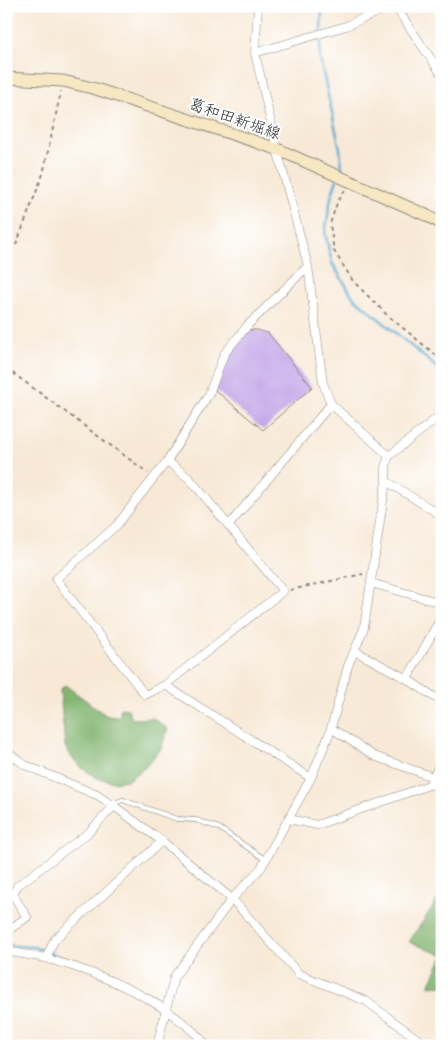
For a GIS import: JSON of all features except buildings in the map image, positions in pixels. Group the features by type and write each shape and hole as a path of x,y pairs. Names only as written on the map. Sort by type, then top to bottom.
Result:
{"main road":[{"name":"葛和田新堀線","path":"6,78 62,81 96,89 277,149 442,224"}],"street":[{"path":"258,6 255,53 277,149 308,266 323,382 331,404 390,456"},
{"path":"255,53 346,26 390,6"},
{"path":"395,6 442,75"},
{"path":"167,461 190,479 282,591 165,685 145,695 56,579 117,525 167,461 209,394 224,354 248,325 308,266"},
{"path":"229,525 331,404"},
{"path":"158,1046 174,978 232,899 261,868 311,778 331,728 348,666 364,628 386,481 386,464 390,456 442,414"},
{"path":"386,481 442,516"},
{"path":"371,583 441,603"},
{"path":"407,679 442,616"},
{"path":"355,651 407,679 442,702"},
{"path":"165,685 311,778"},
{"path":"331,728 374,756 431,781 442,783"},
{"path":"6,751 25,765 97,795 112,805 162,841 232,899 299,974 366,1001 427,1046"},
{"path":"289,819 317,825 431,781 442,760"},
{"path":"6,932 27,917 13,895 17,886 88,833 112,805"},
{"path":"46,958 55,939 162,841"},
{"path":"6,951 46,958 75,967 129,989 168,1010 208,1046"}],"lane":[{"path":"112,805 123,800 177,820 196,820 219,828 266,860"}],"path":[{"path":"6,12 12,6"},
{"path":"16,245 43,174 62,81"},
{"path":"347,180 330,224 334,251 353,281 386,314 442,360"},
{"path":"6,368 12,370 154,477"},
{"path":"282,591 362,574 372,574"}],"green space":[{"path":"65,685 107,716 119,717 121,708 128,709 132,719 153,718 168,729 161,749 144,768 128,780 113,782 97,778 82,768 65,747 60,690"},
{"path":"442,893 442,955 409,942"},
{"path":"442,958 442,985 429,986"}],"waterway":[{"path":"322,6 320,59 340,149 342,168 340,172"},
{"path":"337,180 331,197 325,233 332,263 353,297 442,372"},
{"path":"6,945 33,947 105,973 123,982"},
{"path":"157,1000 163,1003"}]}
